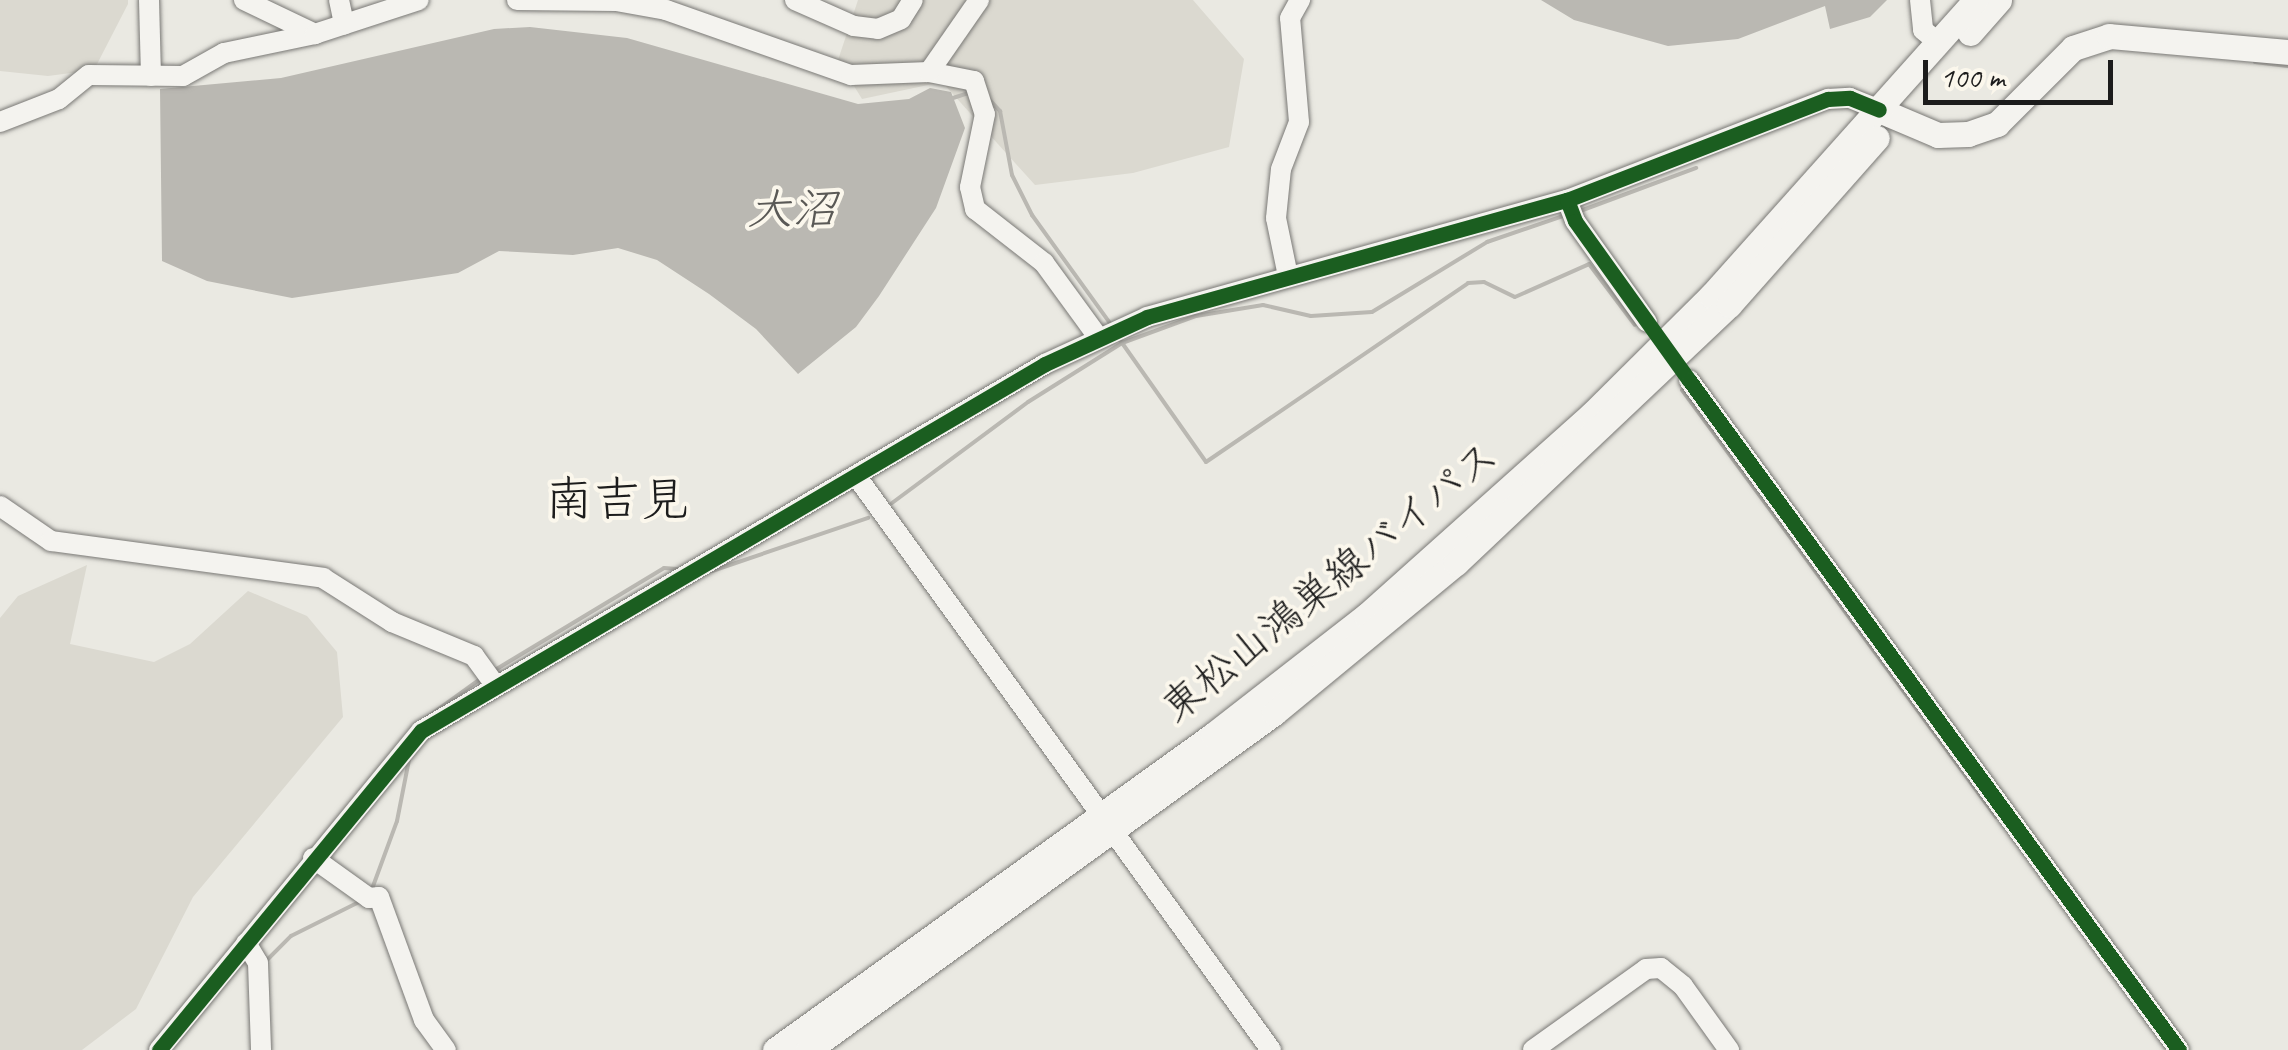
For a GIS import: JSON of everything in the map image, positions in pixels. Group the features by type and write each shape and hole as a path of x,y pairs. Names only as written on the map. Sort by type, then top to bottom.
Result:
{"main road":[{"path":"1887,114 1939,42 1976,0"},
{"path":"1887,114 1999,0"},
{"path":"1887,114 1938,134 1968,134 1997,124 2073,48 2109,36 2288,52"},
{"name":"東松山鴻巣線バイパス","path":"775,1050 1367,640 1557,472 1729,305 1887,114"},
{"name":"東松山鴻巣線バイパス","path":"808,1050 1108,822"}],"street":[{"path":"149,0 151,76"},
{"path":"244,0 315,34"},
{"path":"340,0 344,24"},
{"path":"0,122 59,99 89,75 183,76 224,53 315,34 418,0"},
{"path":"517,0 616,2 666,10 851,75 930,72 974,81 984,100 970,187 975,209 1044,263 1098,337"},
{"path":"795,0 854,26 878,29 901,19 913,0"},
{"path":"930,72 979,0"},
{"path":"1288,276 1276,218 1280,168 1299,122 1290,18 1300,0"},
{"path":"1920,0 1923,30 1939,42"},
{"path":"159,1050 402,746 496,686 1098,337 1288,276 1567,200 1828,99 1850,98 1887,114"},
{"path":"1567,200 1575,221 1648,322"},
{"path":"1689,380 2179,1050"},
{"path":"857,477 1271,1050"},
{"path":"0,506 51,540 322,578 392,622 474,656 496,686"},
{"path":"313,858 369,898 379,897 424,1020 446,1050"},
{"path":"246,944 258,963 261,1050"},
{"path":"1533,1050 1646,968 1661,968 1683,986 1729,1050"}],"shaded area":[{"path":"0,0 128,0 128,4 94,70 48,76 0,71"},
{"path":"858,0 1193,0 1244,59 1229,147 1133,173 1035,185 942,82 862,99 838,60"},
{"path":"87,565 70,644 154,662 190,644 248,591 307,616 337,652 343,717 193,897 136,1009 82,1050 0,1050 0,618 18,596"}],"water":[{"path":"1541,0 1887,0 1870,17 1830,29 1825,6 1738,39 1668,46 1574,20"},
{"name":"大沼","path":"530,27 627,38 858,104 909,99 930,88 951,92 965,128 936,208 879,296 856,327 798,374 756,329 709,294 657,260 618,248 573,255 499,251 458,273 292,298 207,281 162,261 160,89 281,78 494,29"}],"waterway":[{"path":"2255,62 2288,66"},
{"path":"953,98 972,92"},
{"path":"986,96 1000,111 1012,175 1032,215 1110,323"},
{"path":"1580,211 1696,168"},
{"path":"892,503 1028,402 1122,343 1196,316 1263,305 1311,316 1372,312 1487,242 1563,216"},
{"path":"1120,340 1206,462 1468,283 1484,282 1515,297 1589,264 1635,325"},
{"path":"1682,390 1996,817"},
{"path":"712,571 868,518"},
{"path":"495,670 664,568 677,569"},
{"path":"415,726 483,677"},
{"path":"372,889 397,821 409,760"},
{"path":"267,960 291,936 363,900"}],"cycle path":[{"path":"159,1050 421,731 1045,364 1147,317 1567,200 1828,99 1850,98 1879,110"},
{"path":"1567,200 1575,221 1689,380 2179,1050"}],"district":[{"name":"南吉見","path":"617,500"}]}
